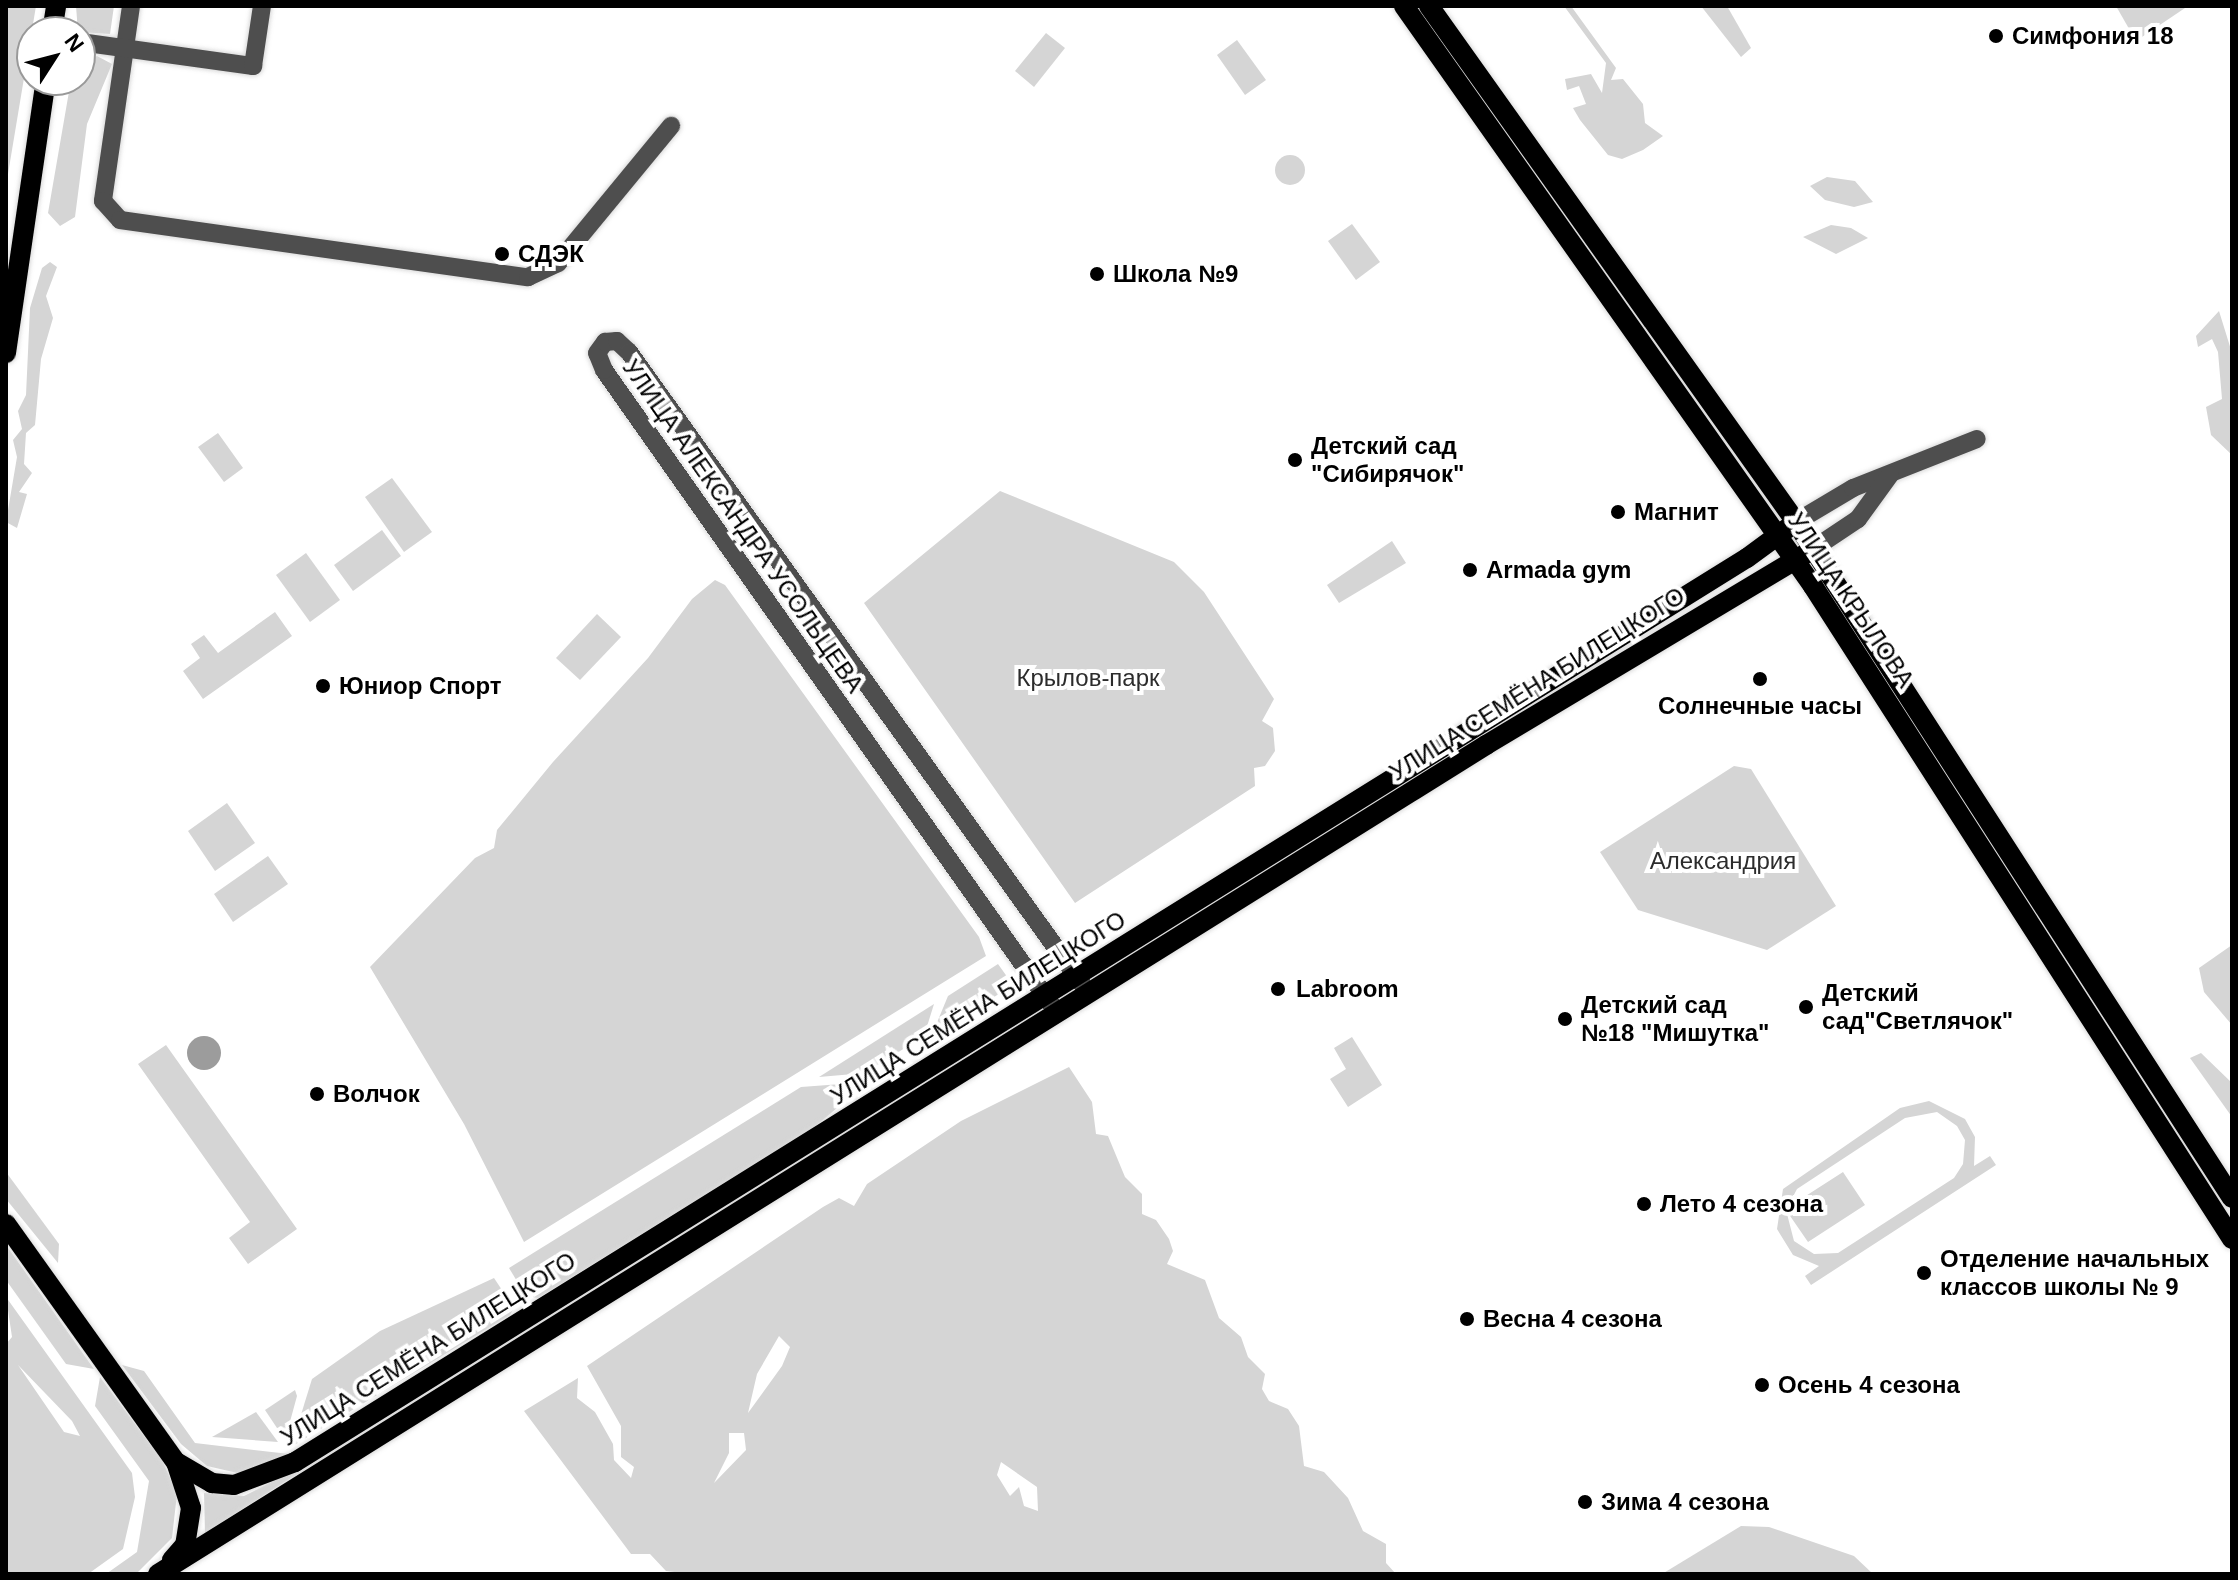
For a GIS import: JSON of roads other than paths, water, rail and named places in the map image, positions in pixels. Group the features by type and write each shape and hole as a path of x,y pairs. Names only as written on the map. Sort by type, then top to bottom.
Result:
{"main road":[{"name":"УЛИЦА КРЫЛОВА","path":"1404,6 1794,560 2232,1239"},
{"name":"УЛИЦА КРЫЛОВА","path":"1429,6 1796,522 2232,1198"},
{"path":"6,353 14,242 43,96"},
{"name":"УЛИЦА СЕМЁНА БИЛЕЦКОГО","path":"158,1574 1051,1004 1077,976 1778,537 1796,522"},
{"name":"УЛИЦА СЕМЁНА БИЛЕЦКОГО","path":"176,1462 212,1483 234,1485 295,1462 1051,1004 1089,993 1118,976 1813,549"},
{"path":"6,1224 176,1462 191,1522 185,1545 158,1574"}],"street":[{"path":"131,6 103,201 120,220 528,277 558,263 671,126"},
{"path":"96,44 253,66 262,6"},
{"name":"УЛИЦА АЛЕКСАНДРА УСОЛЬЦЕВА","path":"1051,1004 604,370 597,353 605,342 617,341 629,352 1089,993"},
{"path":"1796,522 1891,474 1977,439"},
{"name":"УЛИЦА СЕМЁНА БИЛЕЦКОГО","path":"1813,549 1858,519 1891,474"}],"place":[{"name":"Симфония 18","path":"1996,36"},
{"name":"СДЭК","path":"502,254"},
{"name":"Школа №9","path":"1097,274"},
{"name":"Детский сад \"Сибирячок\"","path":"1295,460"},
{"name":"Магнит","path":"1618,512"},
{"name":"Armada gym","path":"1470,570"},
{"name":"Солнечные часы","path":"1760,679"},
{"name":"Юниор Спорт","path":"323,686"},
{"name":"Labroom","path":"1278,989"},
{"name":"Детский сад\"Светлячок\"","path":"1806,1007"},
{"name":"Детский сад №18 \"Мишутка\"","path":"1565,1019"},
{"name":"Волчок","path":"317,1094"},
{"name":"Лето 4 сезона","path":"1644,1204"},
{"name":"Отделение начальных классов школы № 9","path":"1924,1273"},
{"name":"Весна 4 сезона","path":"1467,1319"},
{"name":"Осень 4 сезона","path":"1762,1385"},
{"name":"Зима 4 сезона","path":"1585,1502"}],"park label":[{"name":"Крылов-парк","path":"1088,678"},
{"name":"Александрия","path":"1723,861"}]}
